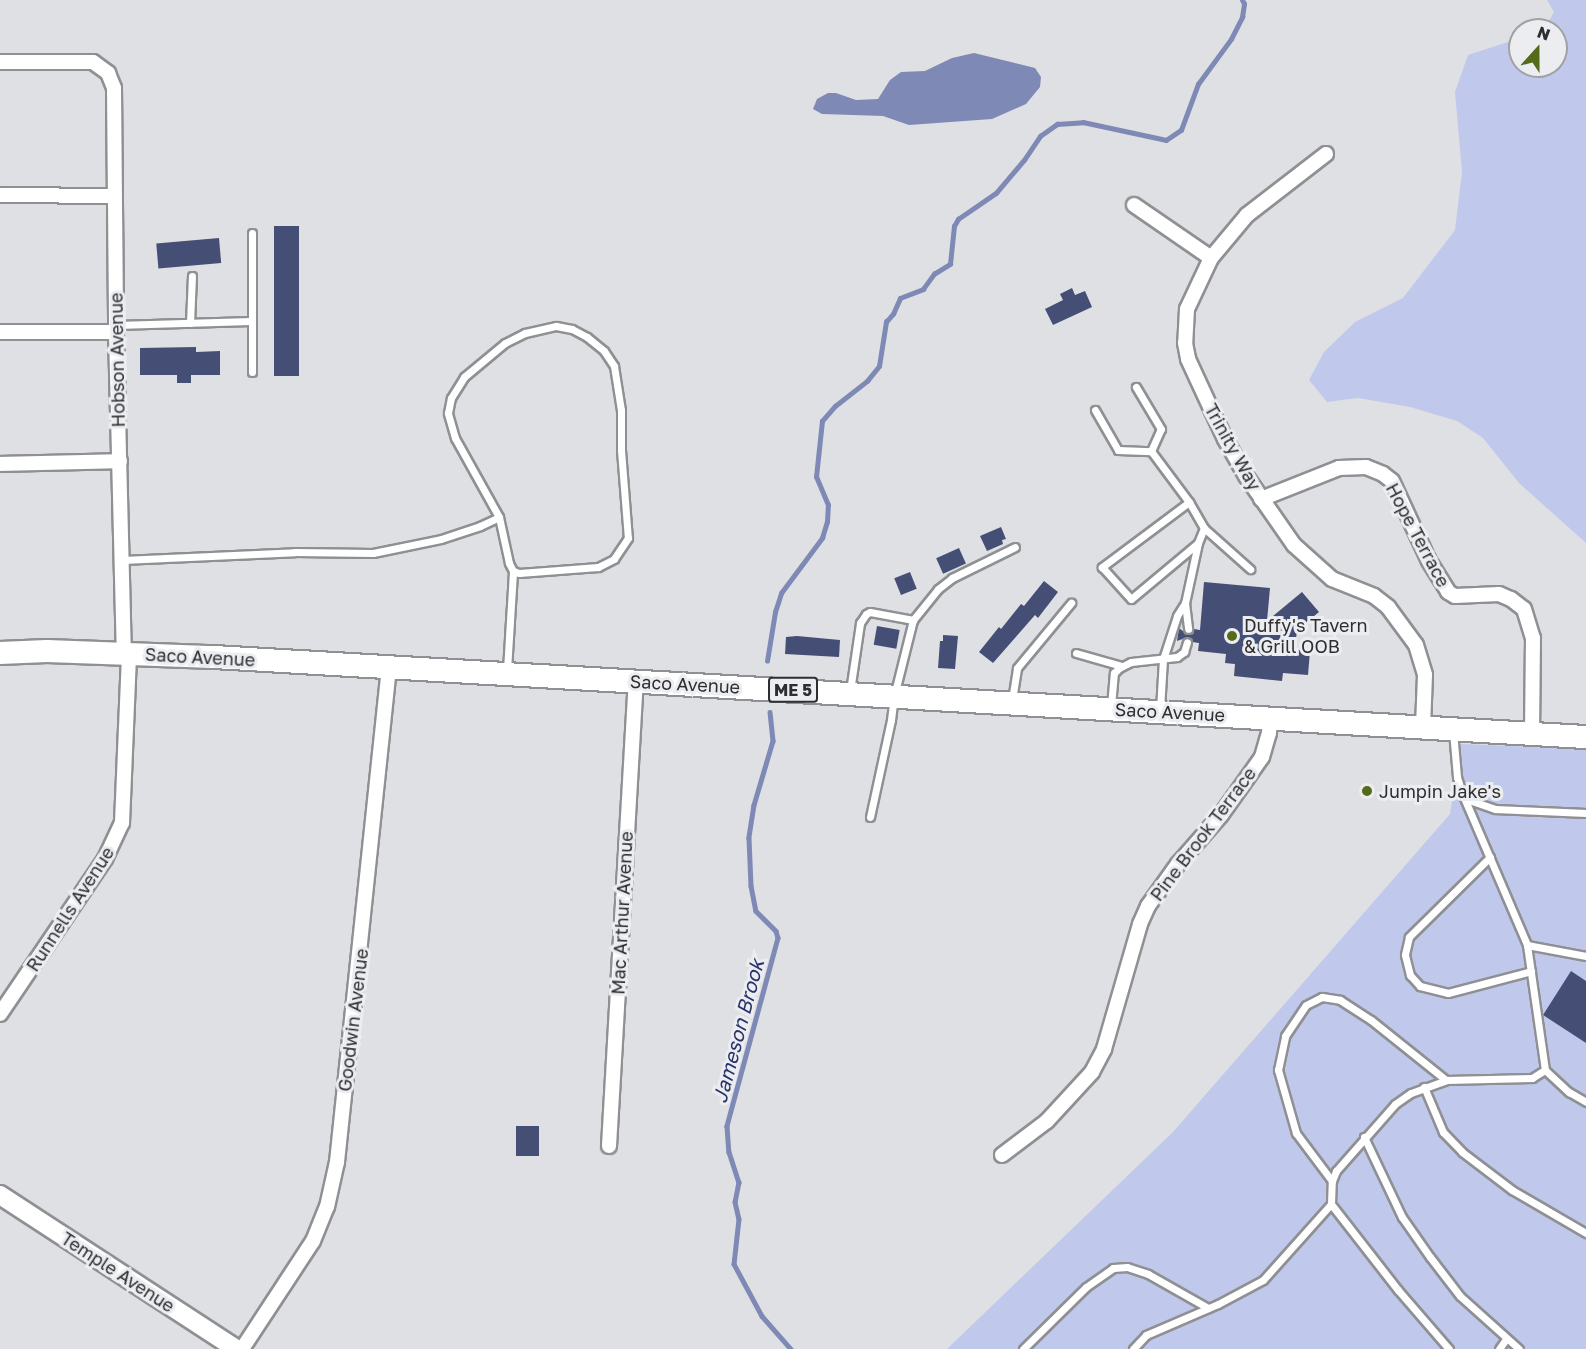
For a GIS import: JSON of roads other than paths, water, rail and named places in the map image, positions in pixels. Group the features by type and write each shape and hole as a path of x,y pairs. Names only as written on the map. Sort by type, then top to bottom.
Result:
{"main road":[{"name":"Saco Avenue","path":"0,653 127,653 1586,737"}],"street":[{"name":"Hobson Avenue","path":"0,62 88,61 105,69 114,88 116,329 122,560 127,653"},
{"name":"Trinity Way","path":"1326,154 1247,215 1211,258 1187,309 1185,329 1188,359 1226,439 1261,499 1294,545 1309,561 1332,579 1374,596 1388,607 1416,645 1425,675 1423,728"},
{"path":"0,195 114,196"},
{"path":"1134,205 1211,258"},
{"path":"0,332 116,329"},
{"path":"0,464 120,461"},
{"name":"Hope Terrace","path":"1261,499 1340,468 1366,467 1383,474 1392,482 1429,561 1448,592 1455,597 1499,594 1511,599 1524,609 1533,638 1532,733"},
{"name":"Runnells Avenue","path":"0,1014 105,859 122,823 127,653"},
{"name":"Goodwin Avenue","path":"242,1349 313,1240 327,1207 337,1162 375,822 389,668"},
{"name":"Mac Arthur Avenue","path":"609,1146 636,681"},
{"name":"Pine Brook Terrace","path":"1002,1155 1047,1121 1092,1072 1104,1049 1140,924 1148,906 1172,872 1221,815 1262,757 1270,718"},
{"name":"Temple Avenue","path":"0,1195 236,1349"}],"lane":[{"path":"252,233 252,372"},
{"path":"190,323 192,276"},
{"path":"116,329 251,321"},
{"path":"507,674 513,571 499,517 455,438 448,413 451,398 464,377 505,343 542,328 572,329 604,351 614,366 619,384 628,537 614,559 598,567 539,572 513,571"},
{"path":"1136,387 1161,429 1151,451"},
{"path":"1095,411 1118,450 1151,451"},
{"path":"1151,451 1190,502 1204,528 1250,569"},
{"path":"1190,502 1102,567 1131,599 1198,543"},
{"path":"122,560 247,554 373,553 441,539 499,517"},
{"path":"1188,629 1185,603 1198,543 1204,528"},
{"path":"870,817 894,696 913,620 938,589 952,578 1015,547"},
{"path":"1011,703 1017,668 1071,603"},
{"path":"1160,712 1164,659 1177,616 1185,603"},
{"path":"850,693 862,618 870,612 913,620"},
{"path":"1111,709 1114,673 1131,662 1180,655 1187,642"},
{"path":"1076,652 1122,666"},
{"path":"1453,729 1454,764 1462,793 1527,945 1545,1070 1569,1092 1586,1102"},
{"path":"1462,793 1476,803 1494,809 1586,813"},
{"path":"1490,857 1408,937 1405,955 1410,975 1420,986 1448,993 1531,971"},
{"path":"1527,945 1584,958"},
{"path":"1332,1181 1296,1133 1278,1070 1285,1036 1306,1005 1322,997 1340,1000 1371,1020 1446,1080"},
{"path":"1133,1349 1146,1335 1208,1308 1263,1280 1331,1204 1332,1181 1336,1171 1395,1104 1424,1087 1446,1080 1532,1078 1545,1070"},
{"path":"1424,1087 1443,1132 1462,1152 1512,1190 1586,1233"},
{"path":"1365,1137 1402,1217 1430,1257 1460,1296 1519,1349"},
{"path":"1331,1204 1398,1290 1449,1349"},
{"path":"1023,1349 1086,1287 1113,1268 1127,1267 1148,1274 1208,1308"},
{"path":"1499,1349 1506,1339"}],"waterway":[{"name":"Jameson Brook","path":"767,661 775,612 781,593 822,538 827,522 828,505 816,477 822,421 835,406 867,381 879,366 886,322 893,314 900,298 923,289 934,274 950,264 954,226 958,219 996,193 1024,160 1040,136 1057,124 1083,122 1166,140 1181,130 1198,84 1231,39 1242,17 1244,4 1242,0"},
{"name":"Jameson Brook","path":"770,712 773,741 754,805 749,838 751,886 756,911 776,931 778,938 727,1126 729,1152 739,1182 735,1202 739,1219 734,1264 762,1316 791,1349"}],"place":[{"name":"Duffy's Tavern & Grill OOB","path":"1232,636"},
{"name":"Jumpin Jake's","path":"1367,791"}]}
